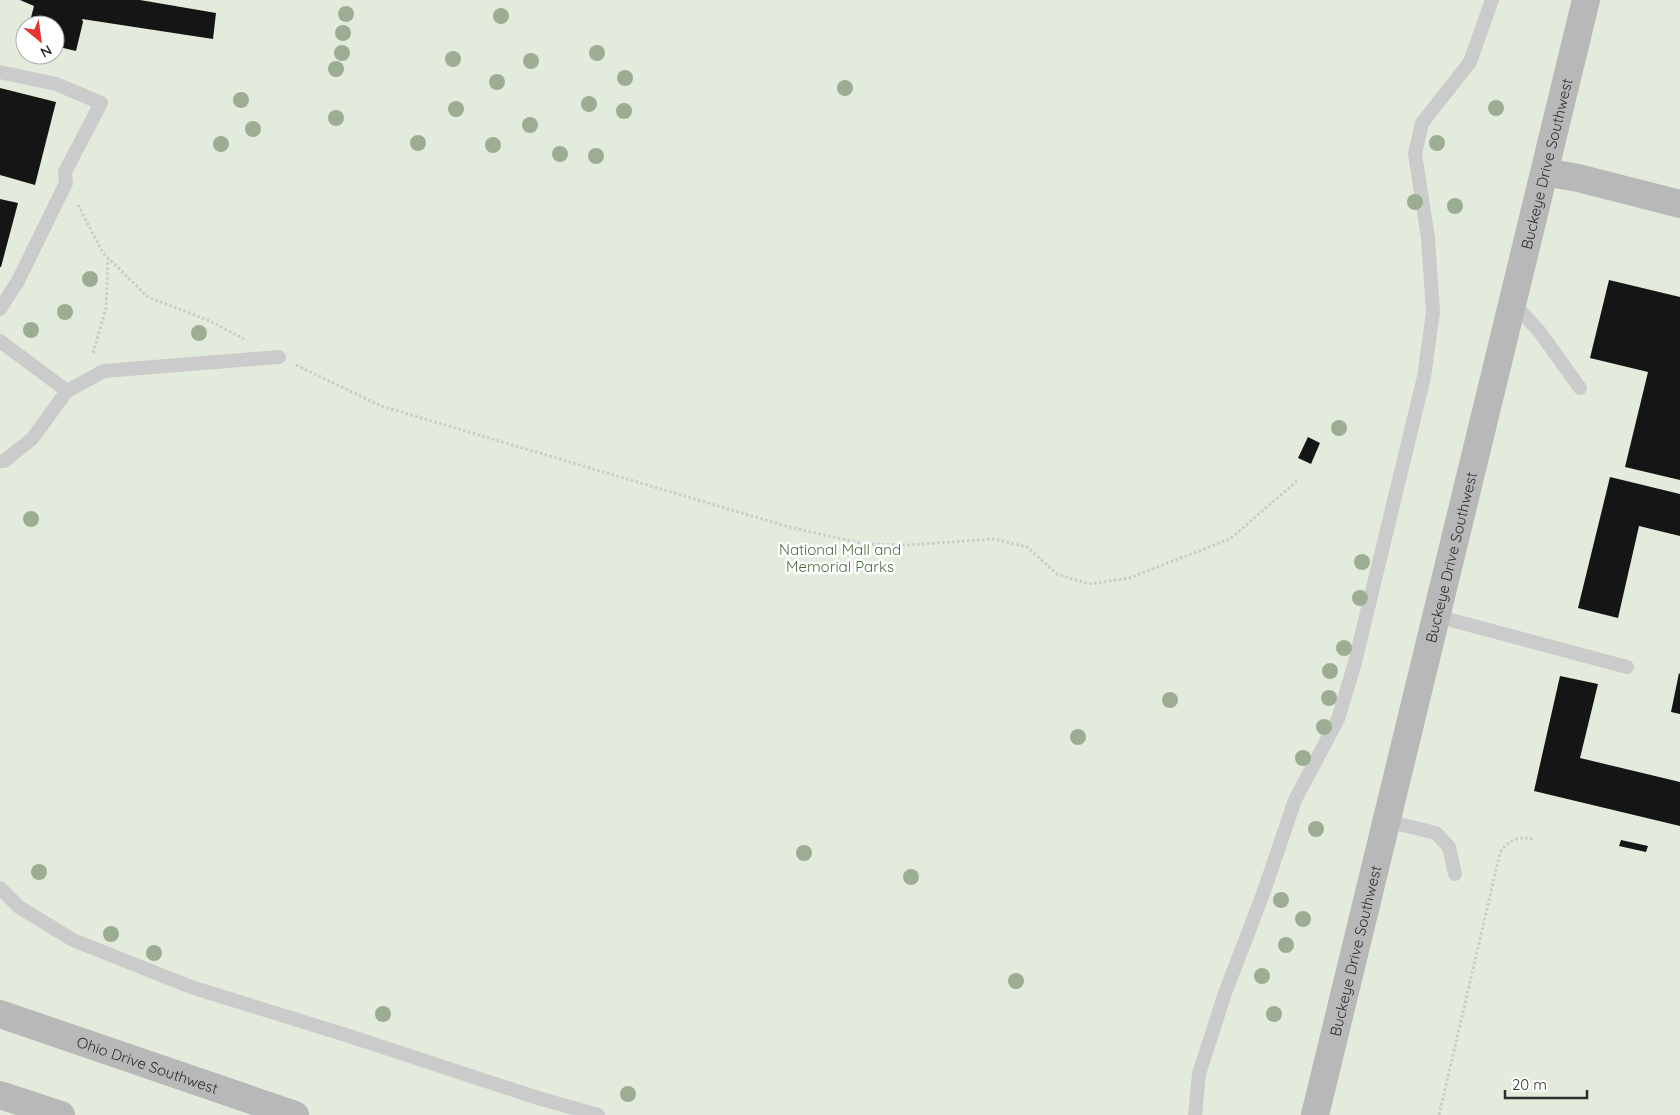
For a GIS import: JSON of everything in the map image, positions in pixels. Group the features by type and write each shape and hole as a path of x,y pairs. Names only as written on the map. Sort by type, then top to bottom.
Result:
{"street":[{"name":"Buckeye Drive Southwest","path":"1315,1115 1586,0"},
{"path":"1544,172 1578,178 1680,204"},
{"name":"Ohio Drive Southwest","path":"0,1014 295,1115"},
{"path":"0,1095 61,1115"}],"lane":[{"path":"1195,1115 1199,1074 1225,993 1263,894 1295,800 1338,719 1354,666 1424,376 1433,312 1428,238 1416,154 1422,124 1470,62 1492,0"},
{"path":"0,72 56,84 101,103 65,172 66,183 18,281 0,309"},
{"path":"1512,302 1539,331 1580,388"},
{"path":"0,341 66,391"},
{"path":"0,461 4,461 32,439 66,391 104,371 279,357"},
{"path":"1436,616 1627,667"},
{"path":"1386,821 1436,833 1450,847 1456,874"},
{"path":"0,888 19,906 74,940 191,987 346,1035 538,1098 598,1115"}],"path":[{"path":"66,183 103,253 148,296 210,320 279,357 382,406 789,527 864,544 909,545 994,539 1027,547 1058,574 1089,584 1129,578 1230,539 1297,481"},
{"path":"83,382 106,308 108,258"},
{"path":"1439,1115 1500,853 1513,840 1520,838 1533,839"}],"green space":[{"name":"National Mall and Memorial Parks","path":"0,0 1680,0 1680,1115 0,1115"}],"building":[{"path":"20,0 140,0 216,13 213,39 82,19 83,22 76,51 65,48 65,15 32,15 34,6"},
{"path":"0,88 56,102 35,185 0,175"},
{"path":"0,199 18,203 1,267 0,267"},
{"path":"1609,280 1680,297 1680,480 1625,467 1648,372 1590,358"},
{"path":"1308,437 1320,443 1311,464 1298,458"},
{"path":"1610,477 1680,494 1680,536 1639,526 1618,618 1578,608"},
{"path":"1680,674 1680,714 1671,712"},
{"path":"1560,676 1598,684 1580,758 1680,782 1680,826 1534,791"},
{"path":"1621,840 1648,846 1646,852 1619,846"}]}
